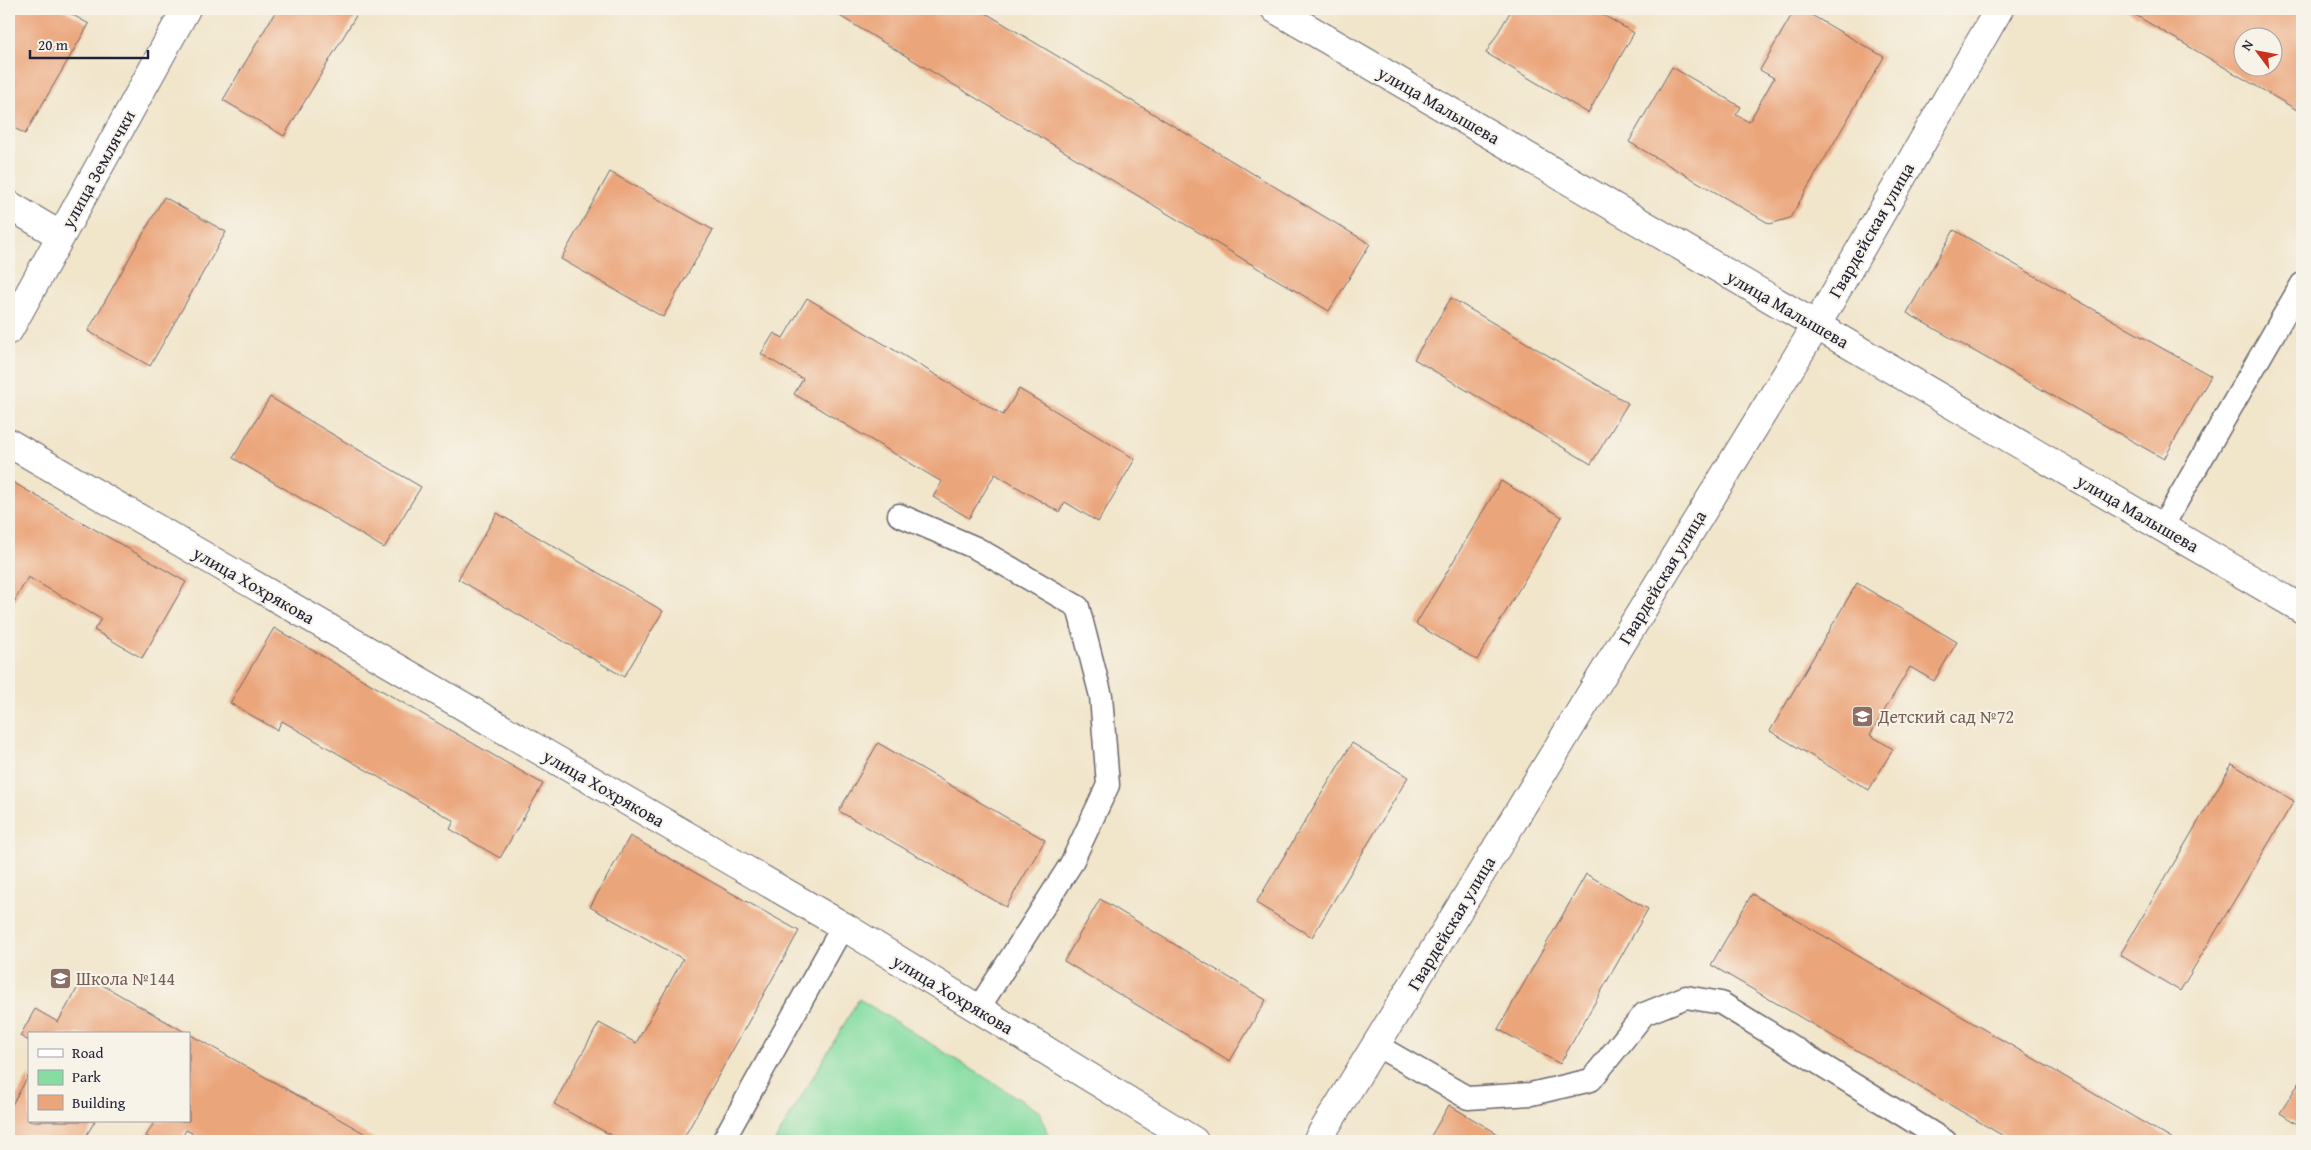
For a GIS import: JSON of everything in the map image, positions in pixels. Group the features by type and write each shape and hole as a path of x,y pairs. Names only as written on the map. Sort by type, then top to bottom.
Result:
{"street":[{"name":"улица Землячки","path":"9,330 186,9"},
{"name":"улица Малышева","path":"1275,9 2302,609"},
{"name":"Гвардейская улица","path":"1317,1141 1816,326 1999,9"},
{"path":"9,205 61,236"},
{"name":"улица Хохрякова","path":"9,443 843,926 1194,1141"}],"lane":[{"path":"2162,527 2302,284"},
{"path":"899,515 976,548 1078,607 1100,696 1108,785 1071,864 978,1009"},
{"path":"723,1141 843,926"},
{"path":"1376,1045 1468,1098 1531,1094 1591,1080 1644,1014 1686,997 1720,1002 1945,1141"}],"green space":[{"path":"859,999 1040,1112 1050,1141 775,1141"}],"building":[{"path":"9,9 62,9 89,24 25,134 9,125"},
{"path":"277,9 360,9 284,136 223,100"},
{"path":"842,9 979,9 1370,244 1329,311 838,15"},
{"path":"1512,9 1593,9 1634,33 1588,113 1486,53"},
{"path":"1795,9 1801,9 1884,57 1790,218 1770,224 1629,142 1672,67 1741,107 1736,115 1749,122 1774,78 1760,70"},
{"path":"2125,9 2302,9 2302,113 2242,78 2284,78 2284,28 2234,28 2234,73"},
{"path":"610,172 713,230 663,317 561,259"},
{"path":"164,197 226,232 150,366 88,331"},
{"path":"1954,230 2211,376 2164,459 1907,313"},
{"path":"807,298 1003,415 1019,389 1135,459 1098,522 1065,502 1059,512 995,474 969,518 933,497 942,482 794,394 803,379 761,354 774,333 783,338"},
{"path":"1451,298 1628,403 1591,464 1414,359"},
{"path":"270,397 421,487 384,548 233,458"},
{"path":"9,480 186,582 142,658 94,630 101,619 28,577 9,611"},
{"path":"1501,481 1562,517 1477,660 1416,624"},
{"path":"497,513 663,611 624,677 458,579"},
{"path":"1857,583 1957,642 1934,681 1910,667 1870,735 1893,749 1869,790 1770,731"},
{"path":"274,628 543,784 500,858 450,829 454,821 282,721 277,730 230,703"},
{"path":"878,743 1045,840 1006,907 839,811"},
{"path":"1352,743 1408,777 1312,937 1256,903"},
{"path":"2232,764 2294,801 2180,991 2120,955"},
{"path":"630,836 799,931 682,1141 622,1141 554,1104 599,1023 636,1043 683,959 590,907"},
{"path":"1586,874 1648,909 1560,1064 1498,1029"},
{"path":"1752,894 2175,1141 2012,1141 1711,965"},
{"path":"1100,899 1266,1000 1230,1061 1064,961"},
{"path":"85,975 185,1032 28,1032 28,1040 20,1036 35,1009 58,1022"},
{"path":"190,1035 378,1141 207,1141 186,1130 180,1141 155,1141 146,1136 154,1122 190,1122"},
{"path":"28,1077 28,1122 94,1122 83,1141 9,1141 9,1110"},
{"path":"2302,1078 2302,1127 2280,1113"},
{"path":"1449,1105 1510,1141 1428,1141"}],"place":[{"name":"Детский сад №72","path":"1862,716"},
{"name":"Школа №144","path":"60,978"}]}
